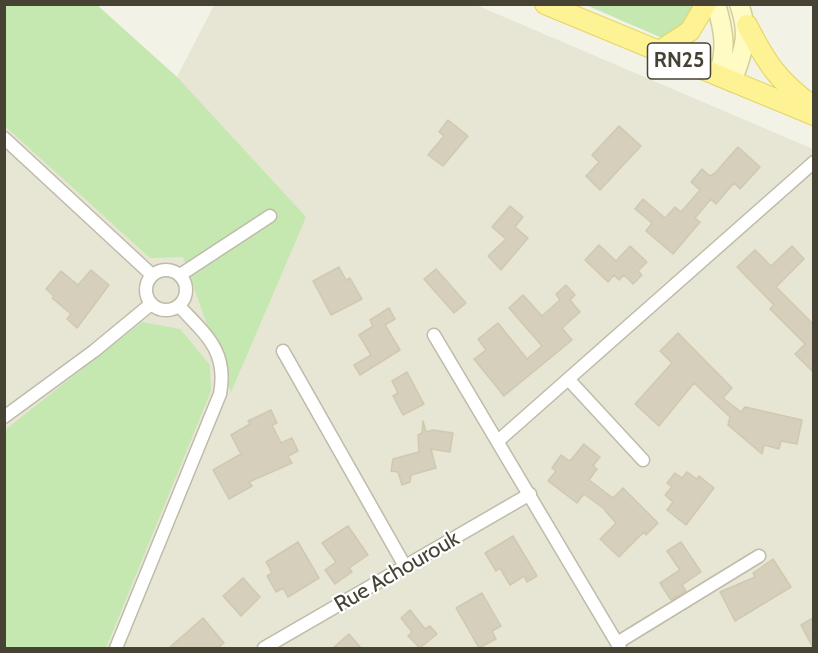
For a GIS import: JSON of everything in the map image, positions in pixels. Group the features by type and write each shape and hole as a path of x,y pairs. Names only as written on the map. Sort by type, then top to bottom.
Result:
{"main road":[{"name":"RN25","path":"545,4 813,115"},
{"path":"658,52 690,31 706,4"},
{"path":"747,25 768,66 813,107"}],"street":[{"path":"716,4 725,36 725,79"},
{"path":"725,79 741,56 747,25 739,4"},
{"path":"4,138 152,275"},
{"path":"498,441 813,162"},
{"path":"180,275 270,216"},
{"path":"168,270 180,275 186,286 186,293 179,306 164,310 151,304 146,288 152,275 168,270"},
{"path":"4,417 94,351 151,304"},
{"path":"116,648 222,387 220,356 212,342 179,306"},
{"path":"434,336 530,494 618,646 759,556"},
{"path":"283,351 406,568"},
{"path":"569,380 643,460"},
{"name":"Rue Achourouk","path":"264,648 406,568 530,494"}],"shaded area":[{"path":"4,5 97,5 177,77 214,5 476,5 813,149 813,648 5,648"}],"green space":[{"path":"4,5 97,5 177,77 306,217 231,392 183,257 150,258 5,126"},
{"path":"586,5 695,5 690,24 662,38"},
{"path":"142,322 180,329 210,365 211,391 106,648 5,648 5,430"}],"building":[{"path":"448,120 468,136 443,166 428,155 444,136 439,132"},
{"path":"619,126 641,146 600,190 586,176 599,162 592,155"},
{"path":"738,147 760,167 740,189 734,183 716,204 711,199 695,218 700,222 673,254 646,231 652,223 635,209 643,199 665,218 675,207 681,212 700,190 691,182 702,169 710,176 715,173"},
{"path":"510,206 523,217 515,227 528,238 501,270 488,256 506,239 492,227"},
{"path":"599,245 616,261 630,246 647,262 638,271 642,275 633,284 624,275 619,280 614,275 608,282 585,260"},
{"path":"792,246 804,259 776,287 813,324 813,372 795,354 805,344 770,309 774,305 737,267 755,250 771,266"},
{"path":"339,267 346,280 350,278 362,299 331,315 313,281"},
{"path":"436,269 466,303 454,313 424,279"},
{"path":"91,270 109,285 77,328 67,319 71,314 52,298 54,296 46,289 61,271 78,285"},
{"path":"566,285 575,295 570,300 580,312 562,328 572,340 504,396 474,359 486,350 478,339 498,323 527,359 542,346 509,308 523,295 542,316 560,300 556,294"},
{"path":"389,308 395,319 385,325 400,350 360,375 354,365 371,355 359,335 373,326 370,320"},
{"path":"678,333 732,388 723,398 741,412 745,407 802,420 797,444 781,441 779,449 764,445 762,454 728,425 730,417 694,383 659,426 635,404 672,363 660,351"},
{"path":"407,372 424,404 403,415 393,396 398,393 392,381"},
{"path":"271,410 277,423 272,425 281,443 292,438 298,451 288,456 292,463 249,482 252,486 229,499 213,470 241,454 231,435 250,424 248,421"},
{"path":"423,421 426,432 433,430 453,433 450,452 431,449 436,468 411,475 410,482 402,485 398,472 391,471 393,459 419,452 418,435 422,433"},
{"path":"584,444 600,457 593,466 597,469 589,480 613,498 623,488 658,523 646,535 644,532 619,557 600,539 616,523 603,508 584,494 577,503 548,481 556,471 552,468 561,455 570,461"},
{"path":"687,472 697,479 699,476 714,488 686,525 667,510 673,502 665,495 672,487 667,483 675,473 682,478"},
{"path":"348,526 368,555 349,568 352,572 335,584 325,570 336,562 322,543"},
{"path":"513,536 537,576 527,582 524,576 510,585 500,568 496,571 485,553"},
{"path":"298,542 319,578 288,597 283,588 276,592 267,576 272,573 266,562"},
{"path":"681,542 701,572 682,585 686,591 671,600 660,583 680,570 667,551"},
{"path":"773,559 791,587 735,621 720,592 755,577 753,573"},
{"path":"243,578 260,597 241,616 223,596"},
{"path":"482,593 501,626 492,631 496,639 479,648 456,608"},
{"path":"410,610 425,629 430,626 437,634 420,648 408,636 412,632 401,618"},
{"path":"203,618 224,643 218,648 169,648"},
{"path":"813,618 813,648 801,625"},
{"path":"349,634 361,648 333,648"}]}
